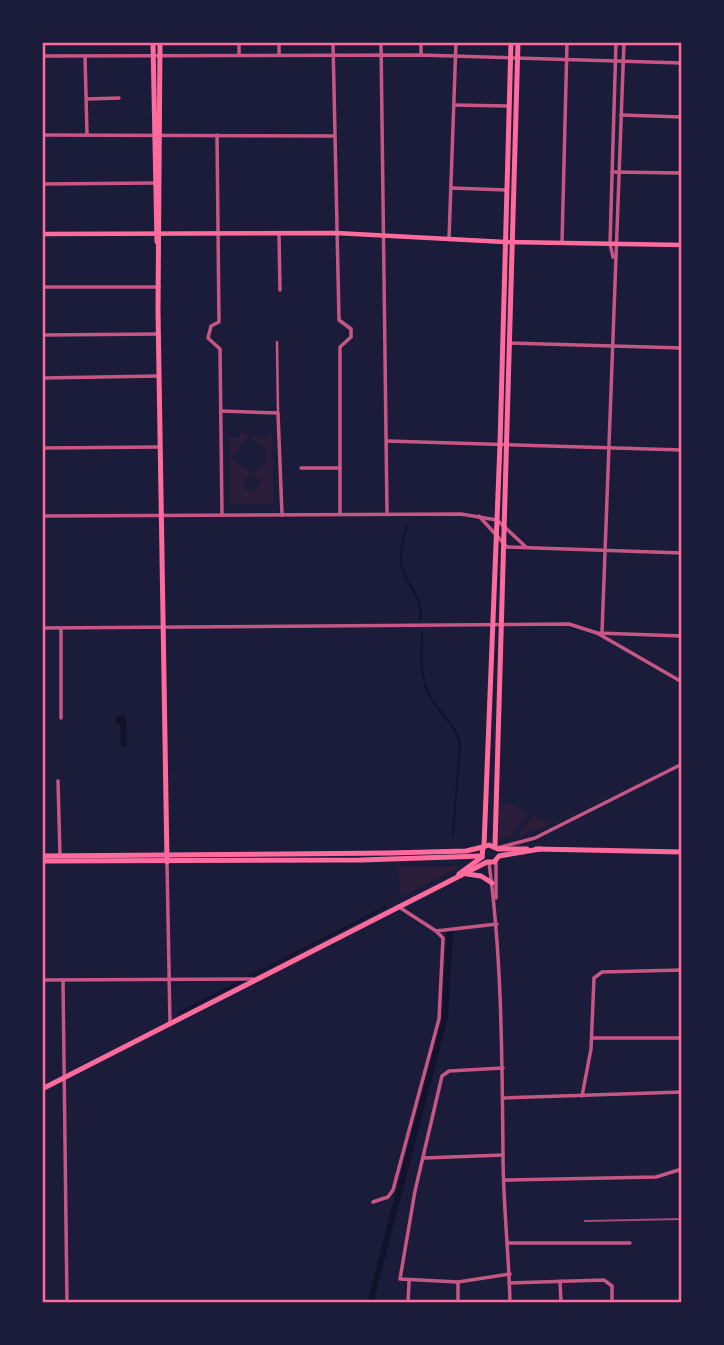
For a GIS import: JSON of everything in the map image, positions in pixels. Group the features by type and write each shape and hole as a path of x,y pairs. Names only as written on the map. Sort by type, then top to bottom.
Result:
{"main road":[{"path":"153,42 157,55"},
{"path":"160,42 157,55 157,183 167,859"},
{"path":"509,195 514,58 511,42"},
{"path":"497,858 499,678 505,546 509,106 518,42"},
{"path":"42,234 337,233 509,242 682,245"},
{"path":"485,859 497,520 504,444"},
{"path":"492,677 499,678"},
{"path":"42,856 167,859 320,857 466,851 484,847 682,852"},
{"path":"320,857 485,859 540,849"},
{"path":"42,861 59,858"},
{"path":"42,1088 461,875 485,859"},
{"path":"461,875 481,876 492,883"}],"street":[{"path":"239,42 239,55"},
{"path":"279,42 279,55"},
{"path":"334,42 339,320 351,329 351,337 340,347 340,514"},
{"path":"381,42 387,513"},
{"path":"421,42 421,55"},
{"path":"449,239 456,42"},
{"path":"562,243 568,42"},
{"path":"614,259 610,244 616,42"},
{"path":"600,633 614,259 618,244 624,42"},
{"path":"42,56 334,54 682,63"},
{"path":"85,56 87,135"},
{"path":"87,99 119,98"},
{"path":"454,105 509,106"},
{"path":"614,115 682,117"},
{"path":"42,135 334,136"},
{"path":"217,135 219,322 211,326 208,338 212,345 220,349 222,515"},
{"path":"612,172 682,173"},
{"path":"42,184 157,183"},
{"path":"451,188 509,195"},
{"path":"279,233 280,290"},
{"path":"42,287 159,287"},
{"path":"42,335 159,334"},
{"path":"277,342 282,514"},
{"path":"506,343 682,348"},
{"path":"42,378 160,376"},
{"path":"221,411 278,413"},
{"path":"387,441 682,450"},
{"path":"42,448 160,447"},
{"path":"301,468 340,468"},
{"path":"42,516 387,513 479,516 497,520 526,547"},
{"path":"479,516 505,546 605,553 682,553"},
{"path":"42,628 569,624 600,633 682,636"},
{"path":"61,628 61,718"},
{"path":"600,633 682,682"},
{"path":"497,847 535,838 682,764"},
{"path":"58,781 59,858"},
{"path":"497,858 495,903 510,1303"},
{"path":"167,859 170,1025"},
{"path":"485,859 495,903"},
{"path":"373,1202 388,1197 393,1190 439,1019 443,938 436,930 399,907"},
{"path":"436,930 496,924"},
{"path":"582,1096 593,1038 592,985 598,974 682,970"},
{"path":"42,980 259,979"},
{"path":"62,980 67,1303"},
{"path":"593,1038 682,1038"},
{"path":"503,1068 446,1072 441,1079 415,1191 400,1279 409,1282 458,1282 510,1274"},
{"path":"504,1098 682,1092"},
{"path":"424,1158 503,1155"},
{"path":"504,1180 656,1177 682,1168"},
{"path":"507,1243 630,1243"},
{"path":"509,1283 604,1279 612,1286 612,1303"},
{"path":"560,1281 561,1303"},
{"path":"408,1303 409,1282"},
{"path":"458,1282 458,1303"}],"shaded area":[{"path":"272,430 274,504 230,504 230,438 240,438 240,432 250,434 231,458 249,472 249,476 241,484 251,493 261,484 254,472 267,461 264,457 269,456 264,454 267,450 252,438 253,432 259,438 265,439"},
{"path":"126,715 127,747 121,747 120,725 116,725 116,716"},
{"path":"508,803 528,813 509,838 499,839 498,807"},
{"path":"533,816 551,824 516,838"},
{"path":"398,866 461,866 401,897"}],"waterway":[{"path":"407,526 401,560 420,606 420,619"},
{"path":"422,632 425,685 460,744 453,835"},
{"path":"249,977 386,907"},
{"path":"370,1303 445,1017 450,933"},
{"path":"179,1013 244,980"}],"railway":[{"path":"585,1221 682,1219"}]}
